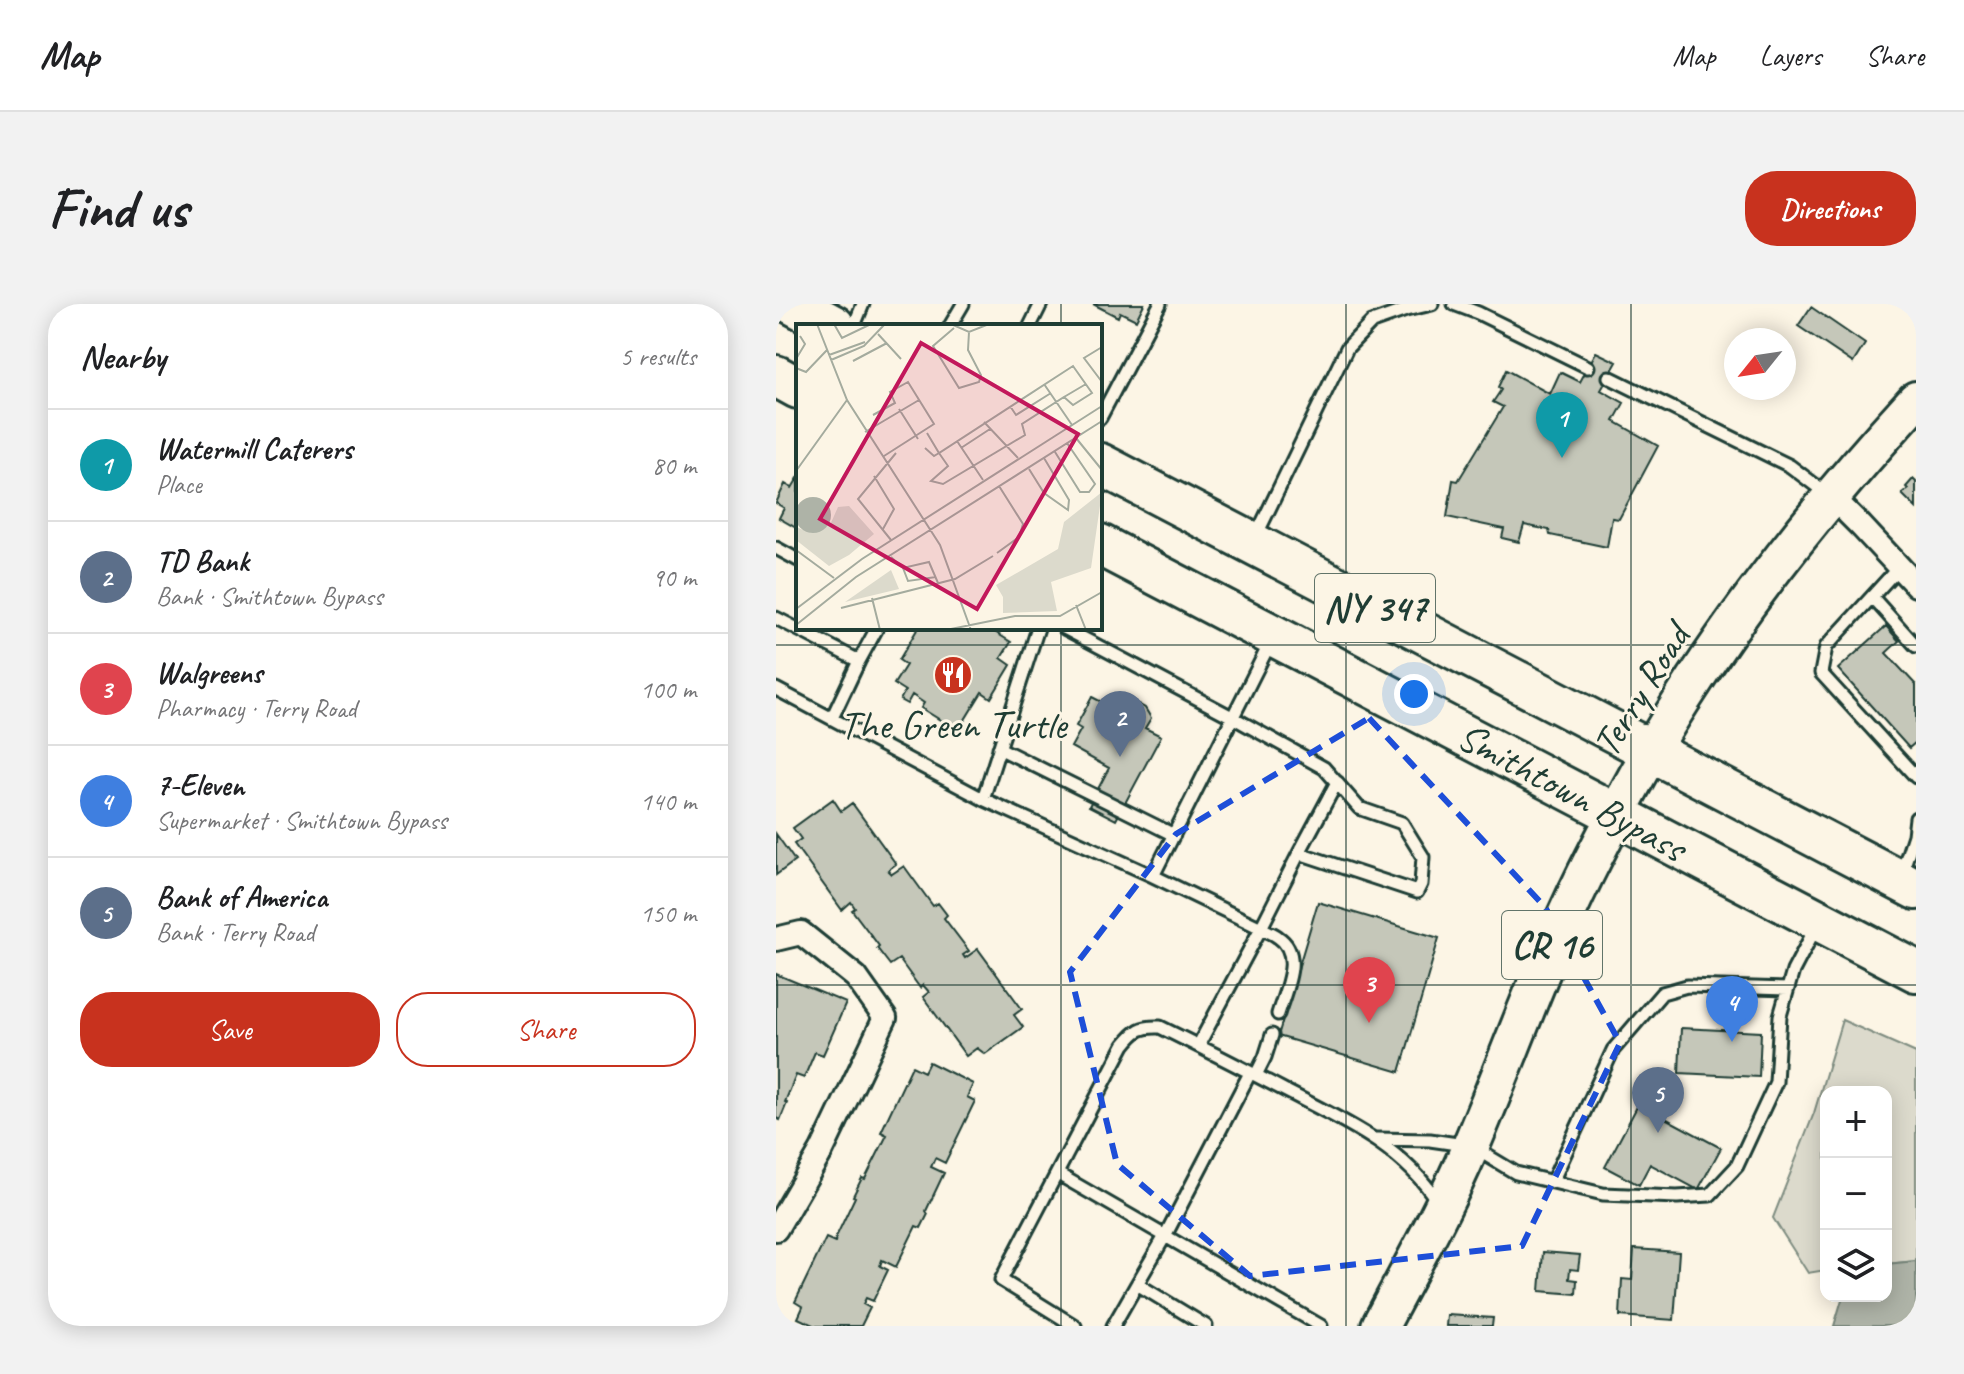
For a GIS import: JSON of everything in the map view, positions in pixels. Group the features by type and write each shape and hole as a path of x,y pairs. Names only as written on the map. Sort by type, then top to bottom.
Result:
{"highway":[{"path":"797,305 830,324"},
{"path":"776,376 796,387"},
{"name":"Smithtown Bypass","path":"1102,465 1908,885"},
{"name":"Smithtown Bypass","path":"1102,546 1916,971"}],"main road":[{"name":"Terry Road","path":"1380,1326 1443,1209 1548,955 1616,814 1650,752 1750,600 1831,496 1916,400"}],"street":[{"path":"1831,496 1916,585"},
{"path":"776,939 801,933 811,940 856,977 885,1018 822,1150 776,1229"}],"lane":[{"path":"855,324 863,304"},
{"path":"951,324 963,304"},
{"path":"1031,324 1041,304"},
{"path":"1102,414 1160,304"},
{"path":"1252,544 1347,348 1372,322 1432,304"},
{"path":"1454,304 1588,367"},
{"path":"1609,377 1790,466 1831,496"},
{"path":"776,548 796,559"},
{"path":"1899,567 1826,647 1821,673 1916,777"},
{"path":"1872,597 1916,646"},
{"path":"776,618 796,628"},
{"path":"799,630 859,661"},
{"path":"832,718 876,630"},
{"path":"983,799 1037,630"},
{"path":"1068,630 1324,768 1359,808 1402,823 1423,857 1421,884 1417,892 1299,853"},
{"path":"1153,876 1274,635"},
{"path":"776,689 983,799 1280,937 1290,949 1292,965 1278,1014"},
{"path":"999,748 1174,835"},
{"path":"1198,1046 1337,782"},
{"path":"1908,885 1916,818"},
{"path":"1375,1139 1430,1140 1471,1146 1516,1173 1603,1194 1710,1195 1737,1166 1776,1082 1780,1016 1793,971 1820,920"},
{"path":"1552,1182 1613,1050 1662,993 1687,986 1788,989"},
{"path":"1075,1326 1001,1280 1124,1045 1133,1034 1147,1026 1160,1027 1358,1128 1399,1157 1418,1175 1443,1209"},
{"path":"1113,1326 1265,1057 1272,1035"},
{"path":"1058,1174 1321,1326"},
{"path":"1137,1284 1206,1326"}],"highlighted area":[{"path":"1369,718 1545,907 1620,1043 1522,1246 1250,1276 1117,1164 1070,972 1176,834"}],"shaded area":[{"path":"1842,1020 1916,1053 1916,1261 1892,1263 1892,1086 1822,1086"},
{"path":"1820,1093 1820,1271 1808,1273 1773,1218"},
{"path":"1916,1261 1916,1326 1834,1326 1841,1302 1892,1302 1892,1263"}],"building":[{"path":"1093,304 1144,304 1136,320 1120,312 1118,317"},
{"path":"1811,307 1865,344 1853,363 1798,326"},
{"path":"1596,352 1617,362 1601,390 1624,403 1614,421 1658,446 1619,519 1612,518 1607,547 1550,535 1549,530 1524,525 1519,542 1502,538 1504,529 1447,517 1453,480 1458,481 1503,407 1493,402 1501,390 1498,387 1506,370 1550,394 1560,372 1580,382"},
{"path":"1913,479 1916,482 1916,508 1902,494"},
{"path":"796,481 796,528 779,518 784,508 776,503 785,484 792,488"},
{"path":"1886,626 1899,641 1886,653 1916,685 1916,742 1909,748 1838,669"},
{"name":"The Green Turtle","path":"917,630 991,630 1011,642 1001,658 1011,665 991,698 982,692 958,731 921,708 924,703 912,695 907,704 900,700 905,691 894,684 906,665 899,660"},
{"path":"1092,697 1121,712 1125,704 1138,704 1145,708 1151,718 1145,728 1161,736 1116,820 1089,806 1109,768 1071,747 1081,729 1076,726"},
{"path":"833,799 841,811 852,803 896,864 888,870 892,874 904,866 933,906 938,903 947,915 944,918 969,951 963,955 965,958 978,949 1022,1009 1014,1015 1023,1027 985,1054 977,1048 966,1056 923,997 929,992 923,985 920,988 899,959 890,965 852,910 855,908 851,902 842,910 794,844 801,839 793,828"},
{"path":"776,834 795,861 776,875"},
{"path":"1318,902 1439,938 1400,1072 1278,1036"},
{"path":"776,974 846,1003 823,1055 815,1052 804,1078 796,1075 780,1120 776,1118"},
{"path":"1681,1028 1761,1032 1759,1077 1679,1073"},
{"path":"929,1062 973,1084 967,1097 975,1101 945,1163 935,1158 931,1167 944,1173 921,1228 916,1226 896,1267 882,1260 880,1266 888,1270 873,1301 866,1298 863,1304 870,1308 861,1326 815,1326 798,1318 803,1307 795,1302 826,1238 835,1242 853,1196 887,1135 881,1132 912,1066 924,1072"},
{"path":"1654,1091 1673,1102 1665,1118 1721,1148 1698,1190 1650,1164 1639,1185 1605,1167 1639,1103 1646,1107"},
{"path":"1634,1249 1679,1252 1674,1320 1620,1316 1622,1279 1632,1280"},
{"path":"1543,1252 1580,1255 1578,1270 1570,1269 1569,1279 1577,1280 1576,1294 1540,1291"},
{"path":"1447,1315 1493,1318 1492,1326 1446,1326"}],"place":[{"name":"Watermill Caterers","path":"1562,458"},
{"name":"The Green Turtle","path":"953,675"},
{"name":"TD Bank","path":"1120,757"},
{"name":"Walgreens","path":"1369,1023"},
{"name":"7-Eleven","path":"1732,1042"},
{"name":"Bank of America","path":"1658,1133"}]}
